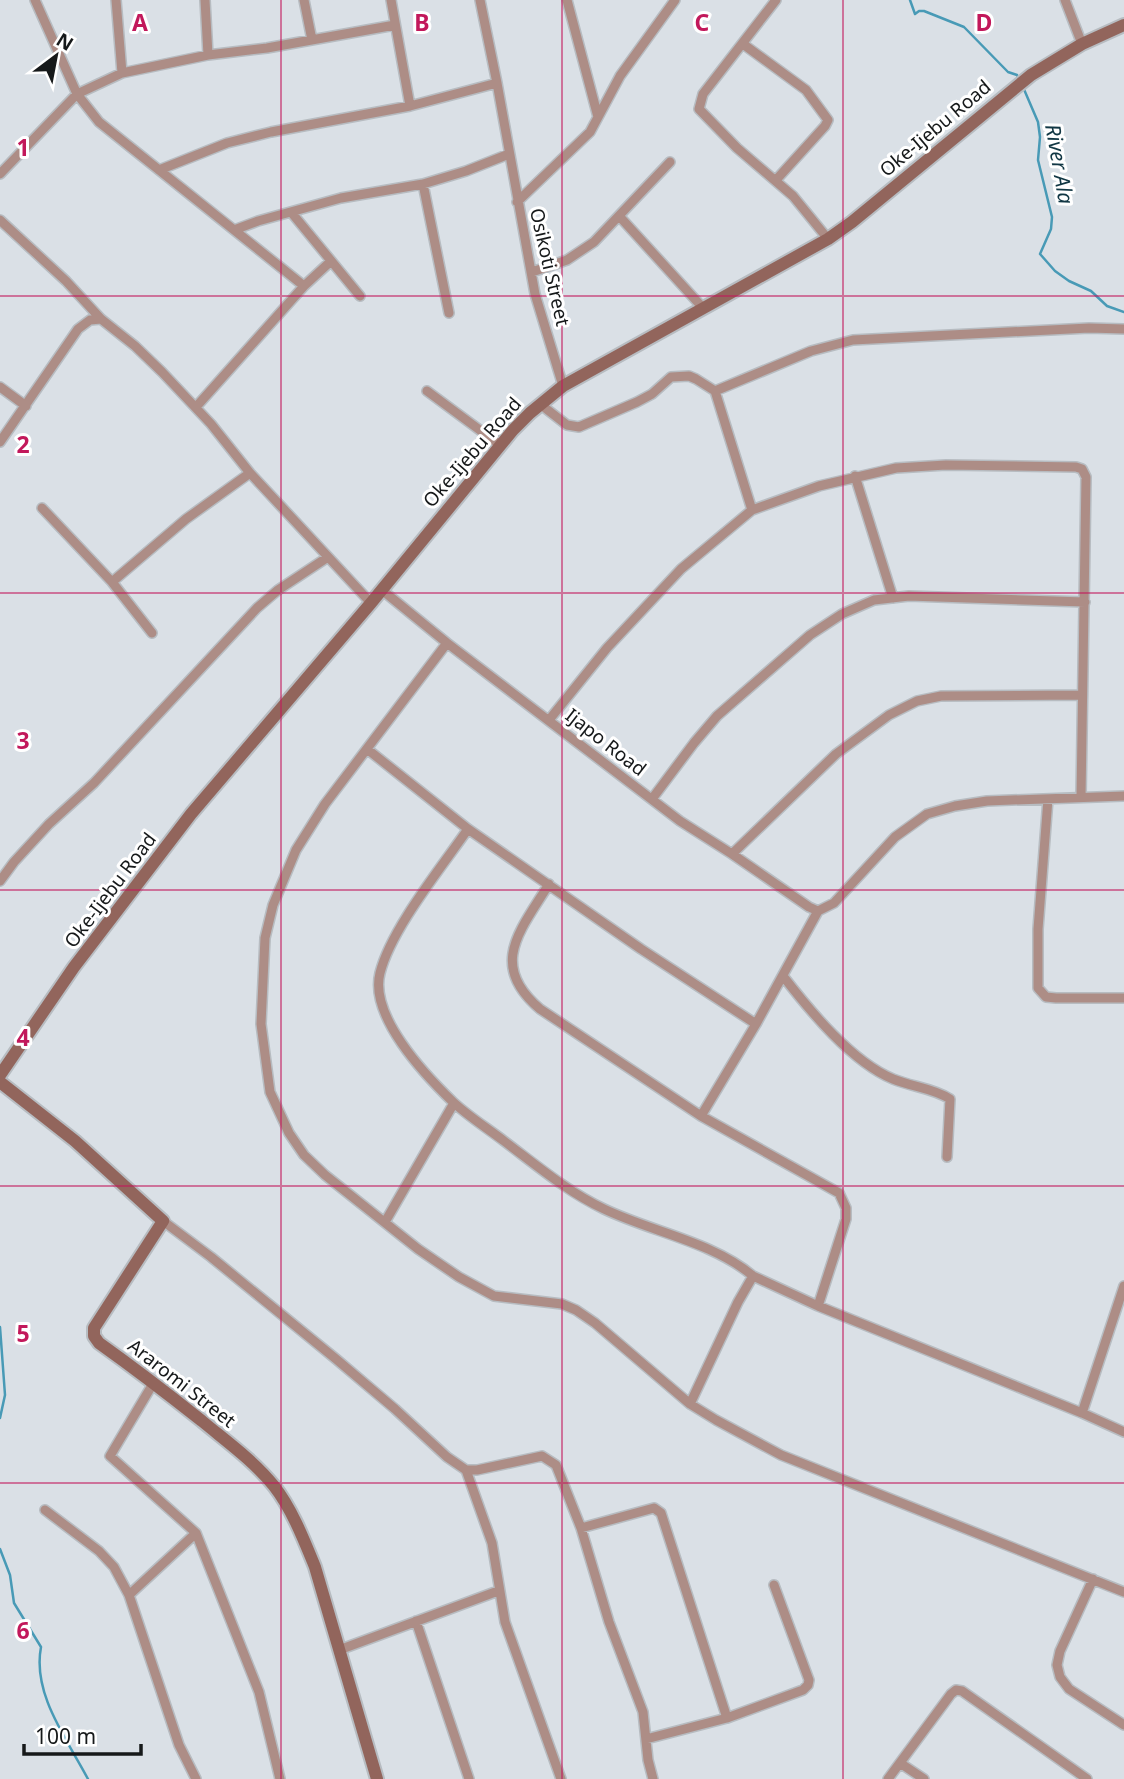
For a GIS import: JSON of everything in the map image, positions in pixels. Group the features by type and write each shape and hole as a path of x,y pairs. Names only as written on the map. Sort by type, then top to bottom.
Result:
{"main road":[{"name":"Oke-Ijebu Road","path":"0,1075 74,967 191,814 382,590 500,445 540,404 563,386 828,239 1054,59 1124,25"},
{"path":"0,1082 75,1141 163,1222"},
{"name":"Araromi Street","path":"163,1222 94,1328 99,1343 154,1382 239,1451 273,1485 304,1538 315,1567 376,1779"}],"street":[{"path":"35,0 77,94 99,122 304,286"},
{"path":"116,0 122,72"},
{"path":"205,0 208,55"},
{"path":"304,0 312,40"},
{"path":"391,0 410,106"},
{"name":"Osikoti Street","path":"480,0 538,307 563,386"},
{"path":"567,0 598,117"},
{"path":"517,202 590,132 620,76 675,0"},
{"path":"776,0 703,94 699,109 737,148 793,196 828,239"},
{"path":"1065,0 1082,44"},
{"path":"0,174 77,94 122,72 208,55 395,25"},
{"path":"743,44 806,90 828,120 776,180"},
{"path":"159,170 227,143 410,106 497,83"},
{"path":"233,230 341,198 423,184 509,154"},
{"path":"532,272 567,260 581,252 620,217 670,162"},
{"path":"423,184 449,313"},
{"path":"291,212 360,296"},
{"path":"620,217 703,308"},
{"path":"0,220 66,281 101,319 135,346 195,407 250,473 371,603"},
{"path":"195,407 304,286 330,262"},
{"path":"0,441 78,330 90,320 101,319"},
{"path":"715,391 811,351 853,340 1089,328 1124,330"},
{"path":"540,404 567,425 579,427 652,394 671,377 689,376 715,391 751,510"},
{"path":"0,387 26,406"},
{"path":"427,391 500,445"},
{"path":"549,720 607,648 681,569 751,510 818,486 896,468 946,465 1076,467 1082,469 1086,477 1081,797"},
{"path":"112,582 186,519 250,473"},
{"path":"855,476 893,598"},
{"path":"42,508 112,582 152,633"},
{"path":"0,881 48,824 94,783 257,608 278,590 328,557"},
{"name":"Ijapo Road","path":"382,590 680,821 808,907 818,911"},
{"path":"652,799 717,716 810,635 842,614 874,600 909,596 1085,602"},
{"path":"447,643 325,804 296,850 282,879 265,938 261,1024 270,1091 289,1133 304,1155 418,1249 475,1287 495,1296 562,1304 576,1310 690,1404 781,1455 1124,1592"},
{"path":"732,854 835,754 889,715 917,701 940,696 1082,695"},
{"path":"367,748 468,829 756,1024"},
{"path":"701,1116 756,1024 818,911 834,903 895,837 927,814 956,806 987,802 1124,796"},
{"path":"1048,799 1038,929 1038,988 1046,997 1124,998"},
{"path":"468,829 399,931 379,975 379,997 399,1039 454,1103 561,1184 601,1208 636,1224 728,1257 753,1276 818,1306 1124,1432"},
{"path":"549,884 514,947 511,964 514,978 525,997 701,1116 839,1193 846,1209 846,1219 818,1306"},
{"path":"783,976 818,1020 875,1069 892,1079 950,1099 947,1157"},
{"path":"385,1222 454,1103"},
{"path":"163,1222 263,1300 395,1409 447,1457 466,1470 477,1470 532,1457 542,1457 556,1465 581,1528 608,1622 643,1712 653,1779"},
{"path":"690,1404 753,1276"},
{"path":"1082,1413 1124,1286"},
{"path":"154,1382 110,1456 196,1533 254,1679 280,1779"},
{"path":"466,1470 492,1543 505,1622 561,1779"},
{"path":"581,1528 654,1508 661,1513 727,1717"},
{"path":"44,1510 99,1551 114,1567 130,1594 179,1745 196,1779"},
{"path":"130,1594 196,1533"},
{"path":"1093,1579 1060,1651 1057,1665 1060,1677 1069,1689 1124,1725"},
{"path":"646,1739 727,1717 803,1690 808,1685 809,1680 774,1585"},
{"path":"339,1650 498,1591"},
{"path":"416,1621 469,1779"},
{"path":"888,1779 956,1690 962,1691 1087,1779"},
{"path":"900,1763 924,1779"}],"waterway":[{"name":"River Ala","path":"910,0 915,14 924,11 964,27 1008,72 1018,78"},
{"name":"River Ala","path":"1023,87 1038,122 1038,160 1052,217 1051,229 1040,254 1055,271 1069,281 1091,291 1107,306 1124,312"},
{"path":"0,1327 5,1395 0,1418"},
{"path":"0,1549 10,1575 14,1603 41,1647 40,1665 46,1699 88,1779"}]}
